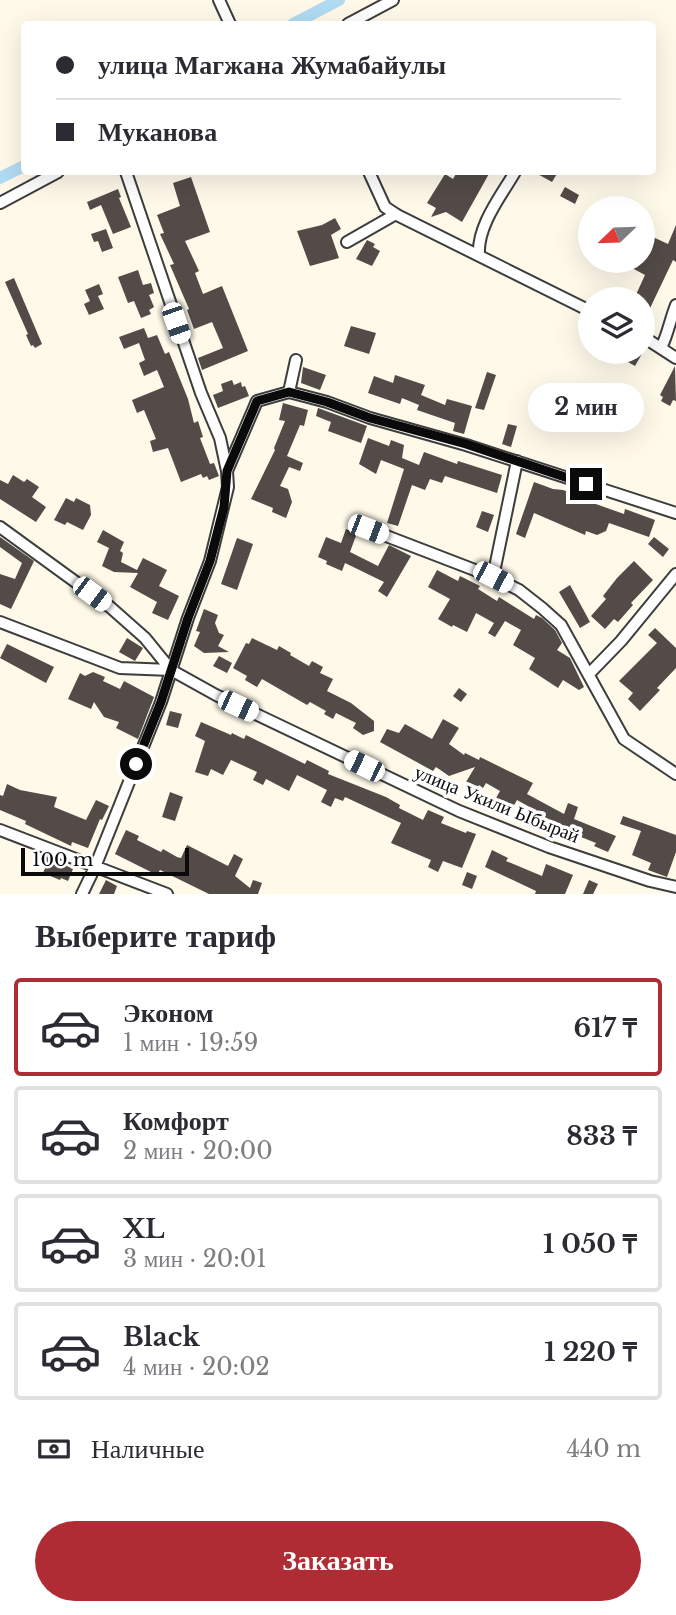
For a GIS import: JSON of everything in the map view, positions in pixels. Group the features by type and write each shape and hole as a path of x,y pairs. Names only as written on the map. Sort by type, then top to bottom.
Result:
{"street":[{"path":"219,0 229,21"},
{"path":"354,21 393,0"},
{"path":"0,203 52,175"},
{"path":"82,894 161,702 210,561 224,507 227,471 220,438 201,393 128,175"},
{"path":"370,175 385,207 396,214 578,305"},
{"path":"479,255 478,244 482,232 513,175"},
{"path":"347,242 396,214"},
{"path":"662,348 676,305"},
{"path":"655,344 676,358"},
{"path":"289,392 296,360"},
{"path":"227,471 257,401 289,392 517,461 676,513"},
{"path":"493,577 517,461"},
{"path":"0,527 110,607 145,638 171,670"},
{"path":"368,529 493,577 519,590 561,625 624,739 676,774"},
{"path":"589,674 621,641 676,574"},
{"name":"улица Укили Ыбырай","path":"0,622 120,668 171,670 216,695 459,811 549,847 676,887"},
{"path":"0,830 167,894"}],"building":[{"path":"444,175 453,179 455,175 488,175 462,222 446,212 431,217 436,208 427,203"},
{"path":"539,175 556,175 552,182"},
{"path":"191,177 210,232 185,241 199,271 195,273 203,294 222,286 248,351 202,370 198,358 223,348 212,322 194,329 187,310 189,309 170,265 174,264 160,234 164,233 157,215 180,206 173,183"},
{"path":"565,187 579,195 575,204 560,196"},
{"path":"118,189 131,227 113,234 101,205 90,210 87,202"},
{"path":"335,218 341,229 331,235 339,258 310,266 297,231 322,225"},
{"path":"676,225 676,262 673,260 655,298 655,287 640,287 645,275 641,273 655,273 655,238 668,244"},
{"path":"106,229 113,248 102,252 98,241 94,242 91,234"},
{"path":"367,240 375,244 373,247 380,251 372,266 356,259"},
{"path":"138,270 143,285 151,283 154,293 149,295 154,307 149,310 151,314 141,318 134,301 128,303 118,277"},
{"path":"14,278 42,344 35,348 31,346 26,335 28,334 5,282"},
{"path":"99,284 103,294 98,296 104,309 89,315 84,304 90,301 85,290"},
{"path":"351,326 376,333 369,354 344,346"},
{"path":"144,328 148,338 157,335 165,354 169,352 188,399 194,423 198,421 203,437 200,438 210,464 214,463 219,476 209,480 201,474 181,482 168,448 153,452 150,441 156,439 144,410 137,413 132,400 164,387 157,370 144,376 139,363 145,360 139,343 124,349 119,337"},
{"path":"675,366 676,401 673,400 670,406 661,401 663,397 660,395"},
{"path":"303,367 326,375 320,390 301,383"},
{"path":"487,372 496,375 484,410 475,408"},
{"path":"395,375 425,385 421,395 445,405 447,399 472,406 464,434 453,431 455,423 417,410 419,405 402,398 400,404 368,393 374,376 393,383"},
{"path":"232,380 234,385 241,382 249,396 218,408 213,395 223,391 221,384"},
{"path":"283,403 308,410 304,426 300,425 287,456 303,463 300,471 289,467 280,486 288,489 292,502 286,518 272,512 273,508 251,499 275,450 285,421 279,420"},
{"path":"318,408 367,426 361,443 328,431 331,422 316,416"},
{"path":"508,424 517,426 511,447 502,444"},
{"path":"368,438 389,446 391,440 404,445 402,458 419,465 424,452 457,464 458,461 502,475 497,493 445,476 442,483 430,479 425,490 412,485 398,526 387,523 404,469 381,460 376,474 359,464"},
{"path":"13,475 24,482 27,479 39,487 32,497 46,507 36,522 0,499 0,480 8,484"},
{"path":"534,482 563,490 624,514 625,509 655,520 649,537 609,523 606,531 597,535 586,531 585,535 534,513 525,538 516,534"},
{"path":"66,498 74,502 76,498 90,505 91,515 83,530 67,522 65,525 54,520"},
{"path":"482,511 494,515 488,532 476,527"},
{"path":"346,529 357,533 350,552 378,566 389,545 411,556 387,597 378,591 384,582 345,563 342,571 318,557 326,537 341,543"},
{"path":"103,530 124,542 120,551 123,553 121,562 137,570 143,558 167,570 159,586 179,596 168,620 152,613 157,602 130,587 138,573 114,572 102,566 109,548 97,542"},
{"path":"0,537 34,561 11,609 0,604 0,574 15,579 22,563 0,547"},
{"path":"654,537 669,549 663,557 648,544"},
{"path":"237,538 253,544 237,590 221,584"},
{"path":"634,561 653,580 631,603 633,605 618,622 614,619 605,629 591,616 606,599 603,596 617,578"},
{"path":"437,570 458,581 460,576 480,586 478,589 497,601 499,597 534,619 536,615 542,618 555,630 562,643 557,650 570,658 584,687 579,690 563,680 558,688 529,669 535,658 513,645 521,630 505,621 495,637 488,633 494,623 476,613 467,632 438,619 450,599 428,587"},
{"path":"570,585 590,622 580,628 559,592"},
{"path":"204,609 218,615 215,623 219,633 224,635 218,646 229,652 204,653 194,646 200,632 196,631"},
{"path":"655,628 676,648 676,668 640,711 628,699 633,693 619,681 657,643 648,635"},
{"path":"127,638 143,648 135,661 119,652"},
{"path":"252,638 277,650 279,646 309,666 312,661 323,667 320,673 333,679 327,691 351,703 374,721 374,731 363,735 353,728 356,723 336,713 333,719 324,714 326,711 310,702 307,705 262,679 257,687 245,680 247,676 233,668 246,643 249,644"},
{"path":"7,644 54,667 46,683 0,658"},
{"path":"219,656 232,663 227,673 213,666"},
{"path":"93,672 105,677 103,681 120,689 124,681 154,697 138,739 116,728 119,722 104,717 94,702 91,709 68,699 80,673 85,676"},
{"path":"459,688 467,694 461,702 453,696"},
{"path":"170,711 182,714 178,728 166,725"},
{"path":"443,719 459,728 449,744 464,755 465,753 479,760 480,757 533,783 527,794 564,814 568,803 578,807 574,819 616,836 608,852 594,846 596,843 571,833 569,841 555,836 560,823 547,825 531,816 535,810 517,800 513,807 496,798 500,791 486,783 483,788 479,785 477,789 466,782 475,767 449,776 436,767 433,771 380,742 387,729 399,733 405,724 432,739"},
{"path":"201,722 244,739 246,735 305,764 307,760 329,771 328,774 386,797 400,805 399,808 423,820 428,810 444,817 441,823 476,834 462,868 443,861 438,872 428,867 431,860 391,843 401,823 345,797 343,801 335,798 331,807 321,802 327,790 297,775 289,791 266,779 263,785 253,780 257,772 231,760 223,775 211,769 208,776 195,772 205,741 195,736"},
{"path":"7,784 20,790 57,797 54,807 86,820 96,800 109,806 102,820 100,819 88,848 72,842 71,846 0,810 0,795 3,796"},
{"path":"170,792 183,797 175,821 162,817"},
{"path":"623,816 676,835 676,852 667,877 648,870 651,863 632,855 641,831 620,824"},
{"path":"126,830 139,836 137,840 181,858 187,845 228,866 234,854 243,859 235,876 250,888 253,880 262,883 258,894 209,894 160,870 157,875 115,854"},
{"path":"492,850 508,858 506,861 542,876 546,864 573,875 565,894 535,894 536,891 485,867"},
{"path":"46,856 73,869 68,881 43,873 46,866 42,865"},
{"path":"467,872 477,876 472,889 462,885"},
{"path":"106,880 117,886 114,894 99,894"},
{"path":"589,880 598,884 593,894 583,894"}],"waterway":[{"path":"299,21 339,0"},
{"path":"0,178 21,168"}],"route":[{"path":"136,764 161,702 210,561 228,488 227,471 233,463 251,409 257,401 289,392 370,418 466,444 586,484"}]}
